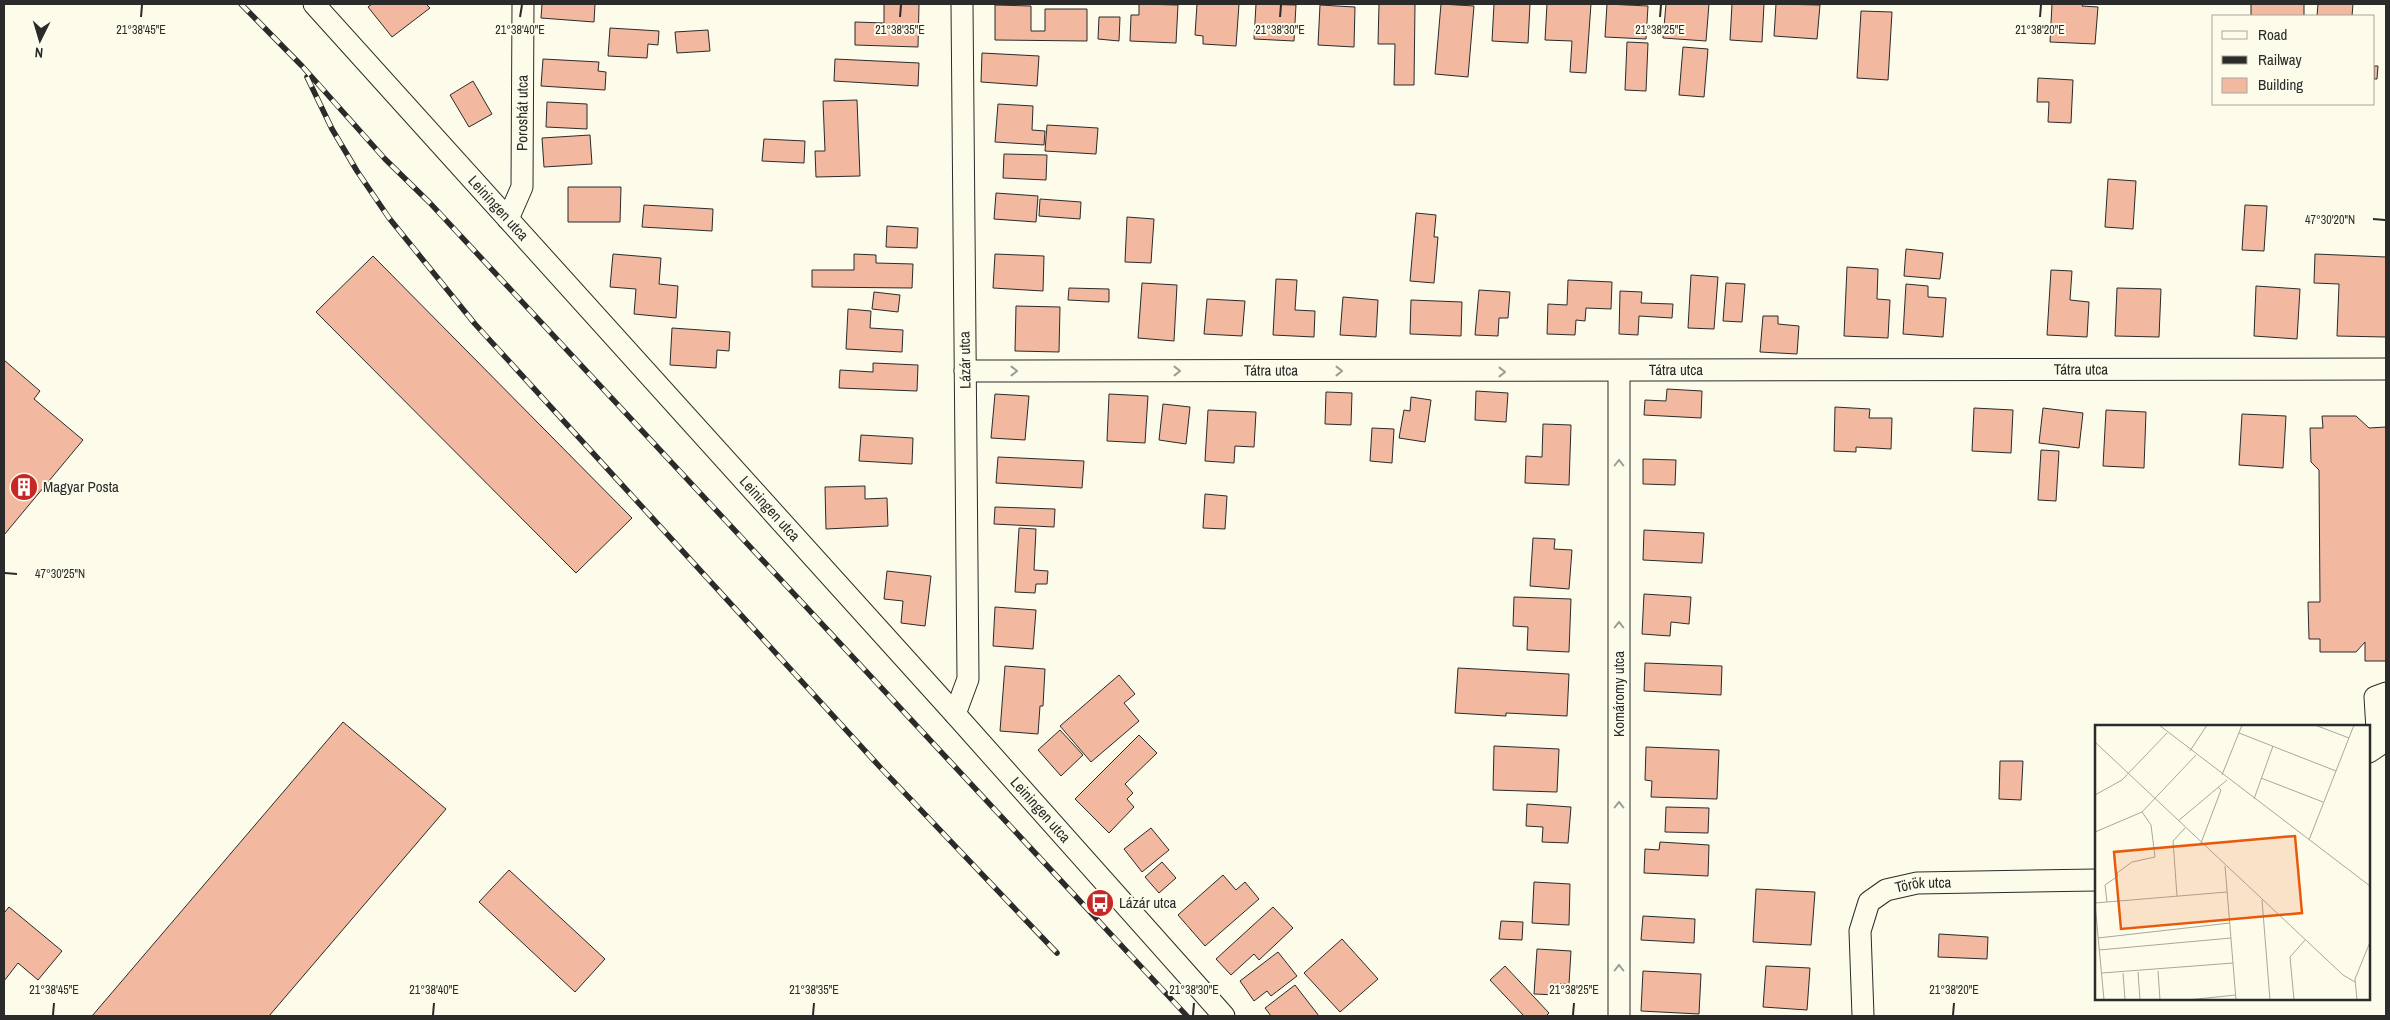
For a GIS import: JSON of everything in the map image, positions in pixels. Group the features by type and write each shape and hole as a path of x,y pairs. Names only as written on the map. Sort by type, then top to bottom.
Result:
{"street":[{"name":"Leiningen utca","path":"314,4 955,714 1224,1016"},
{"name":"Poroshát utca","path":"508,219 522,187 523,4"},
{"name":"Lázár utca","path":"955,714 968,679 962,4"},
{"name":"Tátra utca","path":"965,371 1619,372 2386,369"},
{"name":"Komáromy utca","path":"1618,1016 1619,372"},
{"path":"2373,749 2375,697 2386,693"},
{"name":"Török utca","path":"1863,1016 1860,931 1869,902 1886,890 1917,883 2095,880"}],"building":[{"path":"372,4 426,4 430,8 392,37 368,7"},
{"path":"542,4 595,4 594,22 541,18"},
{"path":"884,4 919,4 918,47 855,45 855,22 884,23"},
{"path":"1139,4 1178,5 1176,43 1130,41 1131,15 1139,15"},
{"path":"1197,4 1239,4 1236,46 1203,44 1203,36 1195,35"},
{"path":"1256,4 1296,5 1294,41 1254,39"},
{"path":"1379,4 1415,4 1414,85 1394,85 1395,44 1378,44"},
{"path":"1441,4 1474,6 1468,77 1435,74"},
{"path":"1494,4 1530,4 1528,43 1492,41"},
{"path":"1547,4 1591,4 1586,73 1570,72 1572,41 1545,40"},
{"path":"1607,4 1648,6 1646,39 1605,37"},
{"path":"1666,4 1709,4 1706,41 1663,38"},
{"path":"1732,4 1764,4 1762,42 1730,40"},
{"path":"1776,4 1820,5 1817,39 1774,36"},
{"path":"2052,4 2083,4 2082,6 2098,7 2095,44 2050,42"},
{"path":"2251,4 2304,4 2304,15 2251,15"},
{"path":"2318,4 2353,4 2352,15 2317,15"},
{"path":"995,5 1031,6 1031,31 1045,31 1045,9 1087,9 1087,41 995,40"},
{"path":"1320,5 1355,7 1354,47 1318,45"},
{"path":"1861,11 1892,12 1888,80 1857,78"},
{"path":"1099,17 1120,17 1119,41 1098,39"},
{"path":"610,28 659,31 658,45 648,44 647,58 608,56"},
{"path":"708,30 710,51 677,53 675,32"},
{"path":"1627,42 1648,43 1646,91 1625,90"},
{"path":"1683,47 1708,49 1704,97 1679,95"},
{"path":"982,53 1039,56 1037,86 981,82"},
{"path":"543,59 599,62 598,71 606,72 605,90 541,86"},
{"path":"835,59 919,63 918,86 834,81"},
{"path":"2375,66 2378,66 2377,79 2375,79"},
{"path":"2038,78 2073,80 2071,123 2048,122 2049,102 2037,102"},
{"path":"473,81 492,114 469,127 450,95"},
{"path":"857,100 860,176 816,177 815,151 825,151 823,101"},
{"path":"547,102 587,104 587,129 546,127"},
{"path":"998,104 1033,106 1032,130 1045,131 1044,145 995,142"},
{"path":"1047,125 1098,128 1096,154 1045,151"},
{"path":"590,135 592,164 544,167 542,138"},
{"path":"764,139 805,141 804,163 762,161"},
{"path":"1004,154 1047,155 1046,180 1003,178"},
{"path":"2108,179 2136,181 2133,229 2105,227"},
{"path":"568,187 621,187 620,222 568,222"},
{"path":"996,193 1038,196 1036,222 994,219"},
{"path":"1040,199 1081,202 1080,219 1039,216"},
{"path":"644,205 713,209 712,231 642,227"},
{"path":"2245,205 2267,206 2264,251 2242,250"},
{"path":"1416,213 1436,215 1434,237 1438,237 1434,283 1410,281"},
{"path":"1127,217 1154,219 1151,263 1125,262"},
{"path":"887,226 918,228 917,248 886,247"},
{"path":"1906,249 1943,253 1940,279 1904,276"},
{"path":"613,254 661,258 659,284 678,286 676,318 634,314 636,289 610,287"},
{"path":"854,254 876,255 876,263 913,264 912,288 812,287 812,270 854,270"},
{"path":"995,254 1044,256 1043,291 993,288"},
{"path":"2315,254 2386,257 2386,337 2337,336 2339,284 2314,283"},
{"path":"373,256 632,518 576,573 316,312"},
{"path":"1847,267 1878,269 1877,299 1890,300 1888,338 1844,336"},
{"path":"2051,270 2072,271 2070,300 2089,302 2087,337 2047,335"},
{"path":"1691,275 1718,277 1714,329 1688,328"},
{"path":"1276,279 1297,280 1295,310 1315,311 1314,337 1273,335"},
{"path":"1568,280 1612,282 1611,309 1586,308 1585,321 1576,320 1575,335 1547,334 1548,304 1567,305"},
{"path":"1142,283 1177,285 1174,341 1138,338"},
{"path":"1726,283 1745,284 1742,322 1723,321"},
{"path":"1906,284 1928,286 1928,297 1946,298 1943,337 1903,334"},
{"path":"2256,286 2300,289 2297,339 2254,336"},
{"path":"1069,288 1109,289 1109,302 1068,300"},
{"path":"2117,288 2161,289 2159,337 2115,336"},
{"path":"1479,290 1510,292 1508,318 1499,318 1498,336 1475,335"},
{"path":"1620,291 1642,292 1641,303 1673,304 1672,318 1639,316 1638,335 1619,334"},
{"path":"874,292 900,295 898,312 872,309"},
{"path":"1343,297 1378,300 1376,337 1340,335"},
{"path":"1207,299 1245,301 1242,336 1204,334"},
{"path":"1411,300 1462,302 1461,336 1410,334"},
{"path":"1016,306 1060,307 1059,352 1015,351"},
{"path":"848,309 871,311 870,328 903,330 902,352 846,349"},
{"path":"1763,316 1778,316 1778,324 1799,326 1797,354 1760,352"},
{"path":"672,328 730,332 729,351 717,350 716,368 670,365"},
{"name":"Magyar Posta","path":"4,360 40,391 34,399 83,440 4,535"},
{"path":"873,363 918,365 917,391 839,388 840,370 873,372"},
{"path":"1667,389 1702,391 1701,418 1644,415 1645,400 1666,401"},
{"path":"1476,391 1508,393 1506,422 1475,420"},
{"path":"1326,392 1352,393 1351,425 1325,424"},
{"path":"995,394 1029,396 1025,440 991,438"},
{"path":"1109,394 1148,396 1145,443 1107,441"},
{"path":"1411,397 1431,400 1425,442 1399,438 1404,410 1410,411"},
{"path":"1163,404 1190,407 1186,444 1159,440"},
{"path":"1835,407 1870,409 1869,418 1892,418 1891,449 1856,447 1856,452 1834,451"},
{"path":"1974,408 2013,410 2011,453 1972,451"},
{"path":"2043,408 2083,413 2079,448 2039,443"},
{"path":"1208,410 1256,412 1254,447 1235,446 1234,463 1205,461"},
{"path":"2106,410 2146,412 2144,468 2103,466"},
{"path":"2242,414 2286,416 2283,468 2239,465"},
{"path":"2322,416 2356,416 2369,428 2386,427 2386,661 2365,661 2365,642 2356,652 2320,652 2320,639 2309,639 2308,602 2320,602 2319,470 2311,462 2310,428 2323,428"},
{"path":"1543,424 1571,425 1569,485 1525,483 1526,456 1542,457"},
{"path":"1372,428 1394,429 1392,463 1370,461"},
{"path":"861,435 913,438 912,464 859,461"},
{"path":"2041,450 2059,451 2056,501 2038,500"},
{"path":"998,457 1084,461 1082,488 996,483"},
{"path":"1643,459 1676,460 1675,485 1643,484"},
{"path":"865,486 865,499 887,498 888,526 826,529 825,487"},
{"path":"1205,494 1227,496 1225,529 1203,528"},
{"path":"995,507 1055,509 1054,527 994,524"},
{"path":"1019,528 1036,529 1034,570 1048,571 1047,584 1036,584 1035,593 1015,592"},
{"path":"1644,530 1704,533 1702,563 1643,560"},
{"path":"1533,538 1555,539 1554,549 1572,550 1569,589 1530,586"},
{"path":"887,571 931,576 925,626 901,623 903,601 884,599"},
{"path":"1644,594 1691,597 1689,624 1671,622 1670,636 1642,634"},
{"path":"1514,597 1571,599 1569,652 1527,650 1528,627 1513,626"},
{"path":"995,607 1036,610 1033,649 993,646"},
{"path":"1645,663 1722,666 1721,695 1644,691"},
{"path":"1005,666 1045,669 1043,706 1040,706 1038,734 1000,731"},
{"path":"1458,668 1569,674 1567,716 1506,713 1506,716 1455,713"},
{"path":"1119,675 1135,694 1124,703 1139,721 1091,762 1060,726"},
{"path":"343,722 446,809 269,1016 92,1016"},
{"path":"1060,730 1083,755 1061,776 1038,750"},
{"path":"1139,735 1157,753 1125,784 1133,793 1127,799 1134,807 1109,833 1075,799"},
{"path":"1494,746 1559,749 1557,792 1493,790"},
{"path":"1646,747 1719,750 1717,799 1651,797 1652,781 1645,780"},
{"path":"2000,761 2023,761 2021,800 1999,799"},
{"path":"1527,804 1571,807 1568,843 1542,842 1543,827 1526,826"},
{"path":"1666,807 1709,808 1708,833 1665,832"},
{"path":"1151,828 1169,850 1142,872 1124,849"},
{"path":"1660,842 1709,845 1708,876 1644,873 1645,849 1659,850"},
{"path":"1162,862 1176,878 1159,893 1145,877"},
{"path":"509,870 605,959 575,992 479,902"},
{"path":"1223,875 1236,890 1245,882 1259,899 1205,946 1178,915"},
{"path":"1534,882 1570,884 1569,925 1532,923"},
{"path":"1756,889 1815,892 1811,945 1753,942"},
{"path":"9,907 62,951 38,980 18,963 4,981 4,913"},
{"path":"1273,907 1293,928 1259,960 1254,954 1231,975 1216,959"},
{"path":"1643,916 1695,919 1694,943 1641,940"},
{"path":"1501,921 1523,922 1522,940 1499,939"},
{"path":"1939,934 1988,937 1987,959 1938,957"},
{"path":"1342,939 1378,979 1340,1012 1304,973"},
{"path":"1537,949 1571,951 1569,984 1560,984 1559,995 1534,994"},
{"path":"1278,952 1297,976 1271,996 1267,991 1254,1001 1240,981"},
{"path":"1505,966 1549,1013 1546,1016 1524,1016 1490,980"},
{"path":"1766,966 1810,968 1807,1010 1763,1007"},
{"path":"1643,971 1701,974 1699,1014 1641,1011"},
{"path":"1295,985 1319,1016 1271,1016 1265,1008"}],"railway":[{"path":"241,4 302,66 385,159 430,203 1187,1016"},
{"path":"307,77 332,129 357,171 389,218 475,324 879,766 1057,953"}],"place":[{"name":"Magyar Posta","path":"24,487"},
{"name":"Lázár utca","path":"1100,903"}]}
